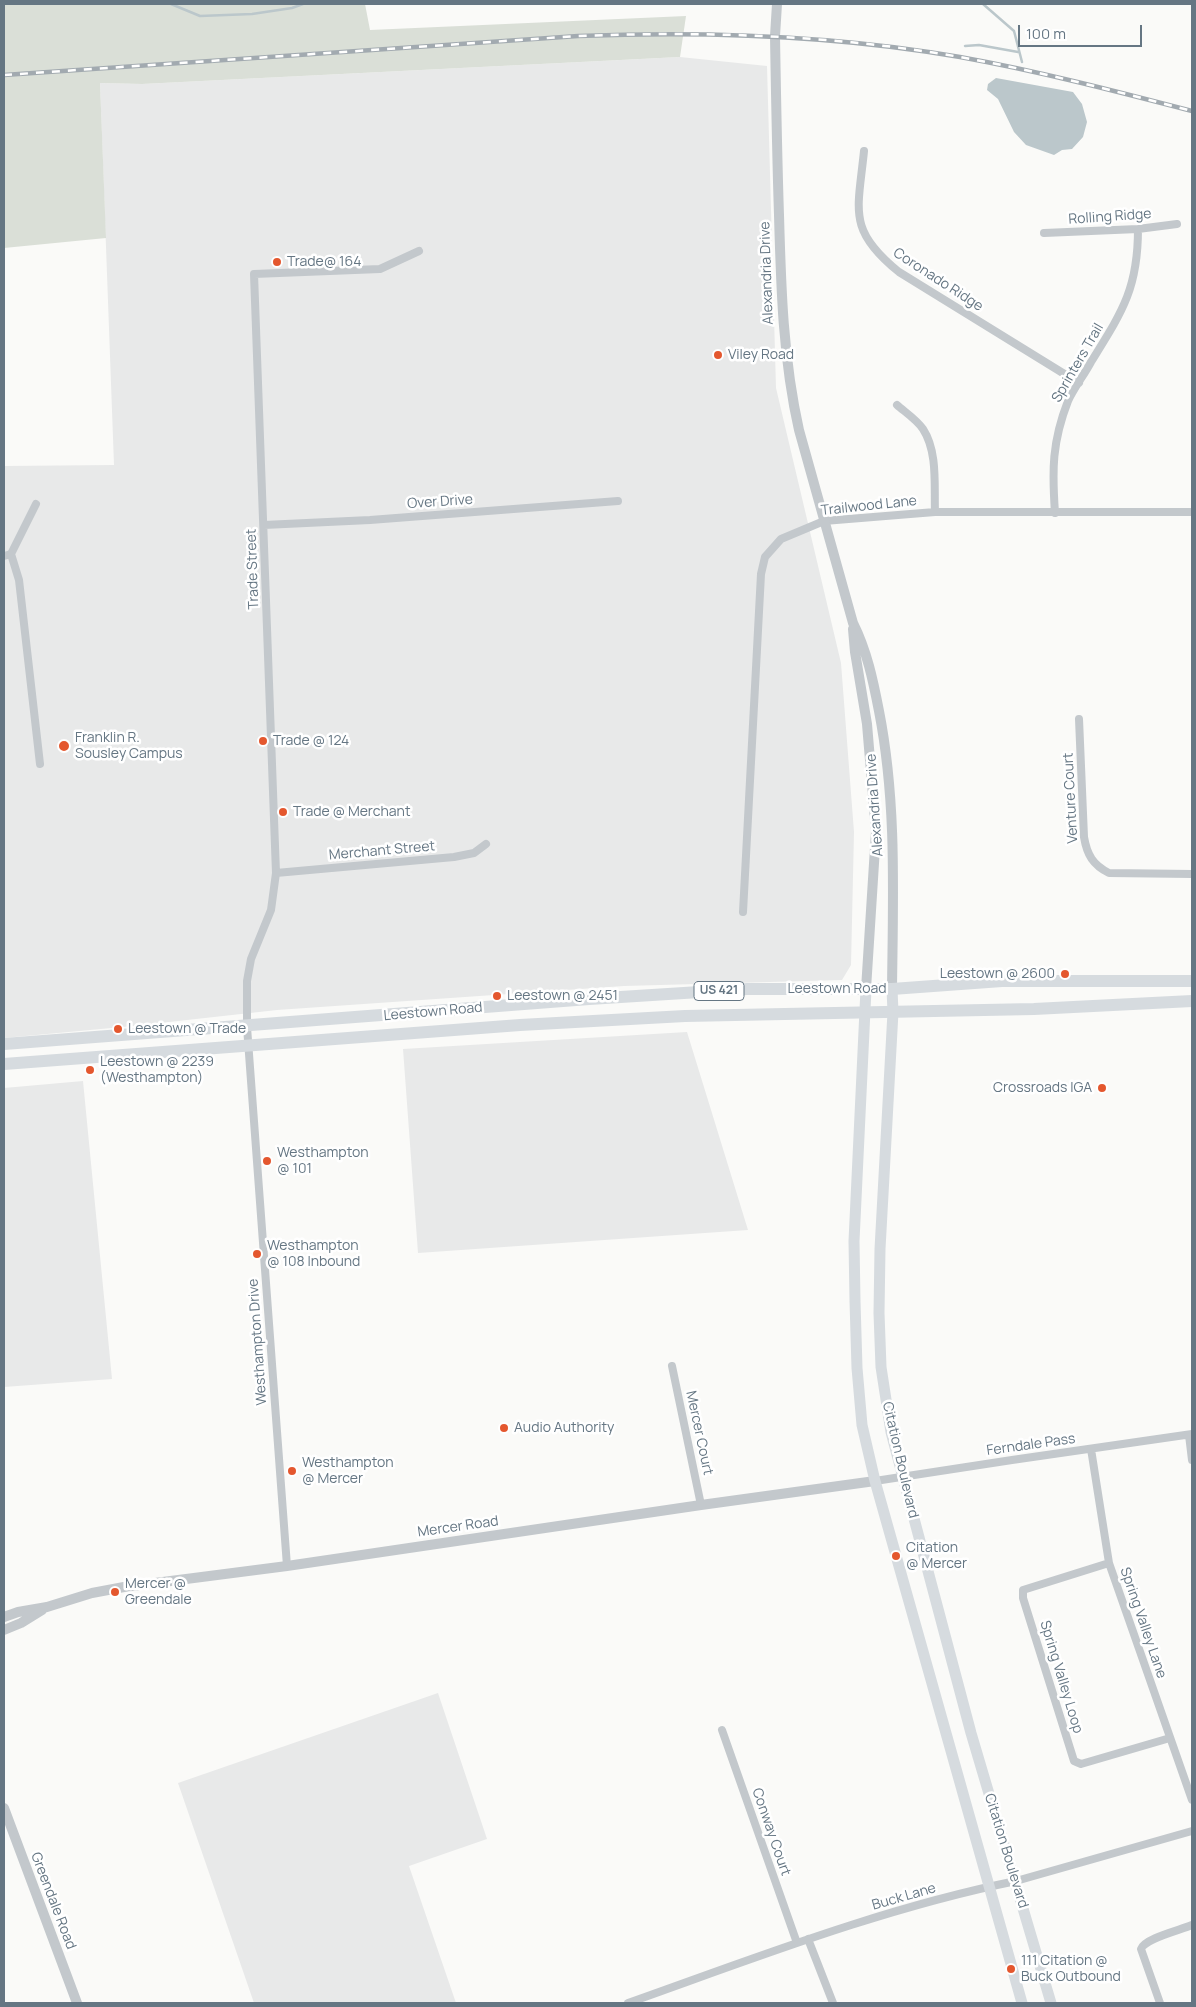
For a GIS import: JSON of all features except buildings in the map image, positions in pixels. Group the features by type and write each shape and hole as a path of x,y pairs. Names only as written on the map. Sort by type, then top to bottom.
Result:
{"main road":[{"name":"Leestown Road","path":"4,1044 247,1027 589,999 747,989 892,989 1002,981 1192,981"},
{"name":"Citation Boulevard","path":"866,989 854,1240 854,1301 862,1425 875,1482 1022,2003"},
{"name":"Citation Boulevard","path":"892,989 893,1012 880,1249 879,1314 881,1367 891,1432 971,1733 1051,2003"},
{"name":"Leestown Road","path":"4,1064 248,1044 649,1018 1034,1009 1192,1001"}],"street":[{"name":"Alexandria Drive","path":"777,4 775,44 784,342 792,403 853,623 864,646 875,687 885,739 891,793 893,851 892,989"},
{"name":"Coronado Ridge","path":"864,151 858,215 865,235 879,256 899,272 1079,383"},
{"name":"Rolling Ridge","path":"1044,233 1138,229 1177,224"},
{"name":"Sprinters Trail","path":"1055,513 1052,473 1057,436 1069,399 1118,318 1129,295 1137,263 1138,229"},
{"name":"Trade Street","path":"247,1027 246,982 251,959 271,910 276,873 254,274 380,269 419,251"},
{"path":"897,405 922,428 927,439 934,468 935,512"},
{"name":"Over Drive","path":"264,526 400,518 618,501"},
{"path":"36,504 8,555 19,580 40,764"},
{"name":"Trailwood Lane","path":"743,912 761,574 765,558 781,539 791,533 824,521 935,512 1192,512"},
{"name":"Alexandria Drive","path":"853,623 855,652 867,724 876,832 866,989"},
{"name":"Venture Court","path":"1079,719 1084,837 1086,852 1092,862 1109,873 1192,874"},
{"name":"Merchant Street","path":"276,873 454,857 474,853 486,844"},
{"name":"Westhampton Drive","path":"247,1027 287,1566"},
{"name":"Mercer Court","path":"672,1366 700,1505"},
{"path":"1191,1435 1192,1460"},
{"name":"Ferndale Pass","path":"875,1482 1191,1435"},
{"name":"Spring Valley Lane","path":"1091,1449 1109,1563 1192,1800"},
{"name":"Mercer Road","path":"4,1617 99,1592 700,1505 875,1482"},
{"name":"Spring Valley Loop","path":"1109,1563 1022,1590 1074,1761 1080,1764 1170,1738"},
{"name":"Mercer Road","path":"4,1630 22,1624 47,1607"},
{"name":"Conway Court","path":"722,1730 797,1943"},
{"name":"Greendale Road","path":"4,1808 77,2003"},
{"name":"Buck Lane","path":"628,2003 808,1939 891,1913 1016,1881 1192,1831"},
{"path":"1160,2003 1141,1949 1142,1945 1192,1925"},
{"path":"808,1939 833,2003"}],"shaded area":[{"path":"4,4 365,4 370,30 686,16 680,57 142,84 100,83 106,238 4,248"},
{"path":"680,57 767,66 776,388 841,663 854,832 851,965 842,980 624,986 277,1010 4,1038 4,466 114,465 100,83 142,84"},
{"path":"996,78 1073,92 1082,104 1087,122 1083,137 1072,149 1062,150 1054,155 1026,145 1014,132 998,99 987,90 988,84"},
{"path":"687,1032 748,1230 418,1253 403,1049"},
{"path":"83,1081 112,1379 4,1387 4,1088"},
{"path":"438,1693 487,1839 409,1866 456,2003 254,2003 178,1783"}],"waterway":[{"path":"171,4 200,16 252,14 292,8 303,4"},
{"path":"983,4 1014,31 1022,62"},
{"path":"965,46 979,45 1018,52"}],"railway":[{"path":"4,75 578,36 674,34 770,36 865,44 960,57 1047,75 1192,111"}],"place":[{"name":"Trade@ 164","path":"277,262"},
{"name":"Viley Road","path":"718,355"},
{"name":"Trade @ 124","path":"263,741"},
{"name":"Franklin R. Sousley Campus","path":"64,746"},
{"name":"Trade @ Merchant","path":"283,812"},
{"name":"Leestown @ 2600","path":"1065,974"},
{"name":"Leestown @ 2451","path":"497,996"},
{"name":"Leestown @ Trade","path":"118,1029"},
{"name":"Leestown @ 2239 (Westhampton)","path":"90,1070"},
{"name":"Crossroads IGA","path":"1102,1088"},
{"name":"Westhampton @ 101","path":"267,1161"},
{"name":"Westhampton @ 108 Inbound","path":"257,1254"},
{"name":"Audio Authority","path":"504,1428"},
{"name":"Westhampton @ Mercer","path":"292,1471"},
{"name":"Citation @ Mercer","path":"896,1556"},
{"name":"Mercer @ Greendale","path":"115,1592"},
{"name":"111 Citation @ Buck Outbound","path":"1011,1969"}]}
